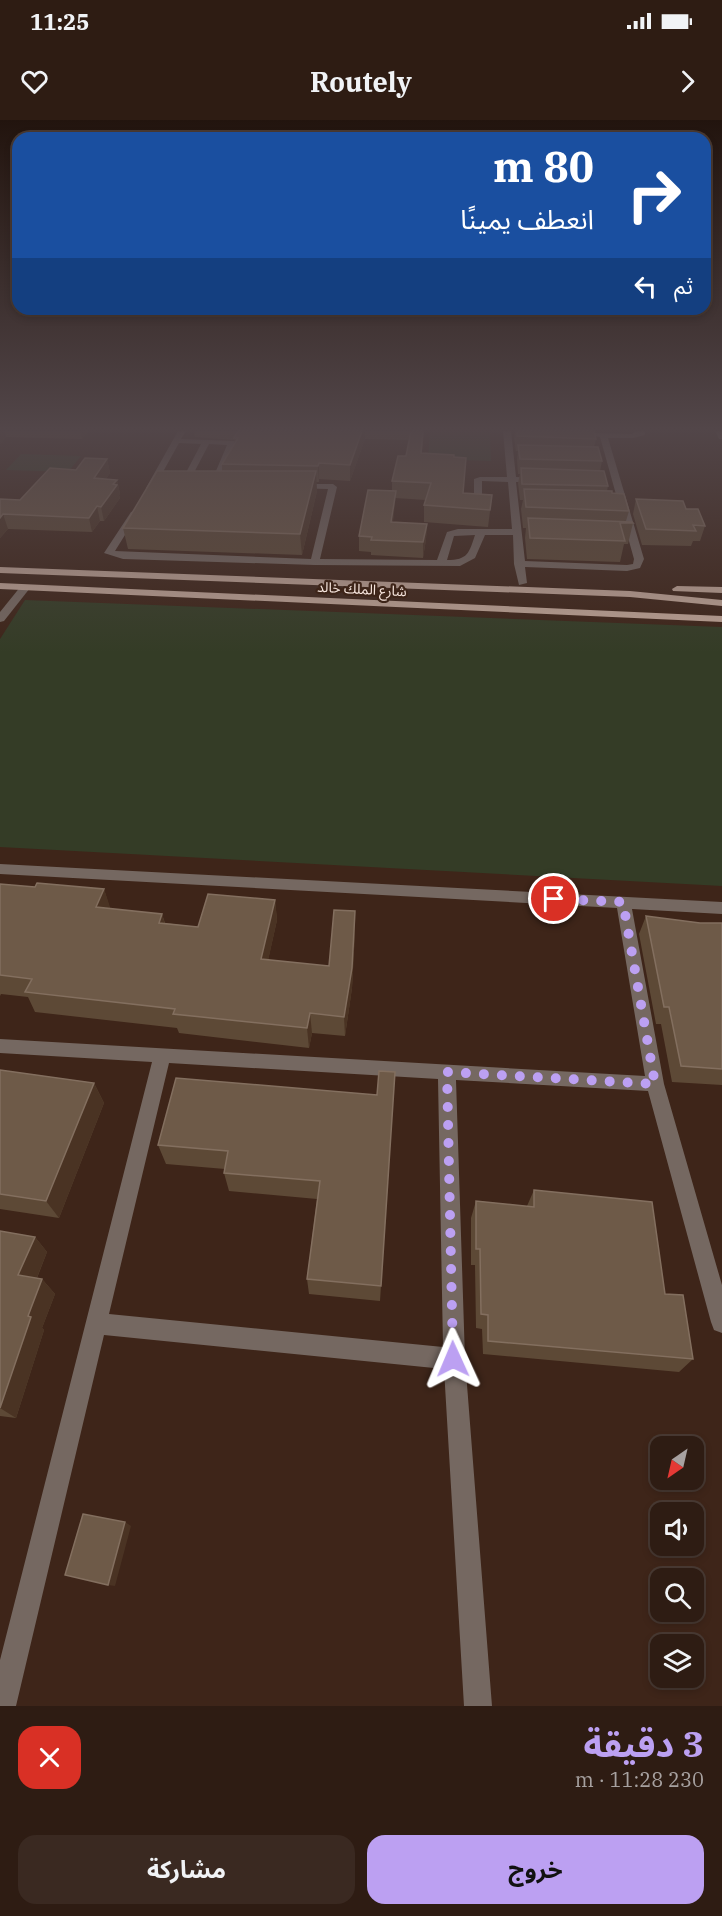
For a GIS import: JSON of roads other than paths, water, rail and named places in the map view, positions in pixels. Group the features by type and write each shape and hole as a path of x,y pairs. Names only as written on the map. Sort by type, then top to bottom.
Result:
{"main road":[{"name":"شارع الملك خالد","path":"0,562 722,592"},
{"path":"0,570 722,610"},
{"path":"0,578 630,594 722,603"},
{"name":"شارع الملك خالد","path":"0,586 722,619"}],"street":[{"path":"139,505 109,553 123,556 315,562 441,563 468,561 482,532"},
{"path":"315,562 329,505"},
{"path":"514,505 522,582"},
{"path":"519,564 627,568 637,566 639,559 624,507 613,507"},
{"path":"441,563 450,534 458,532 528,534"},
{"path":"621,537 632,537"},
{"path":"0,619 25,588"},
{"path":"0,869 722,908"},
{"path":"623,902 655,1084 722,1322"},
{"path":"0,1046 655,1084"},
{"path":"2,1706 162,1055"},
{"path":"447,1072 453,1359 478,1706"},
{"path":"96,1323 453,1359"}]}
